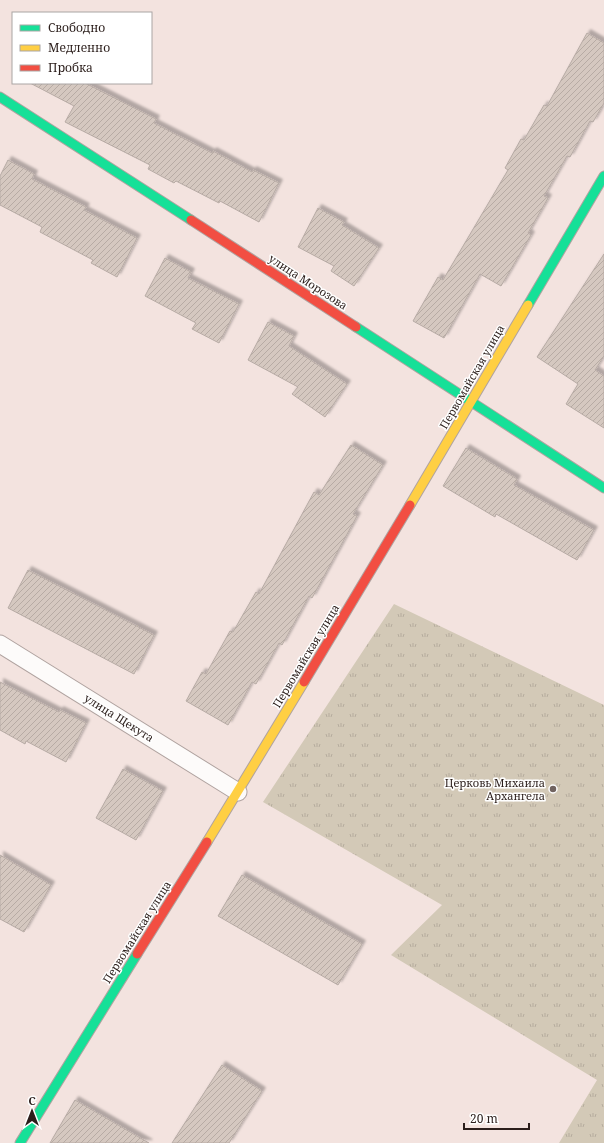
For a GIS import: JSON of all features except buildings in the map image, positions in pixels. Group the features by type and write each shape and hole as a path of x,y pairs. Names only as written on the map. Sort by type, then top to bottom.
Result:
{"street":[{"name":"улица Морозова","path":"0,97 604,488"},
{"name":"Первомайская улица","path":"20,1143 238,792 472,402 604,176"},
{"name":"улица Щекута","path":"0,644 238,792"}],"green space":[{"path":"394,604 604,705 604,1143 559,1143 597,1080 391,955 442,905 263,802"}],"traffic: fast":[{"path":"0,97 191,220"},
{"path":"528,305 604,176"},
{"path":"356,327 604,488"},
{"path":"20,1143 137,954"}],"traffic: slow":[{"path":"410,505 528,305"},
{"path":"207,842 304,682"}],"traffic: jam":[{"path":"191,220 356,327"},
{"path":"304,682 410,505"},
{"path":"137,954 207,842"}],"place":[{"name":"Церковь Михаила Архангела","path":"553,789"}]}
